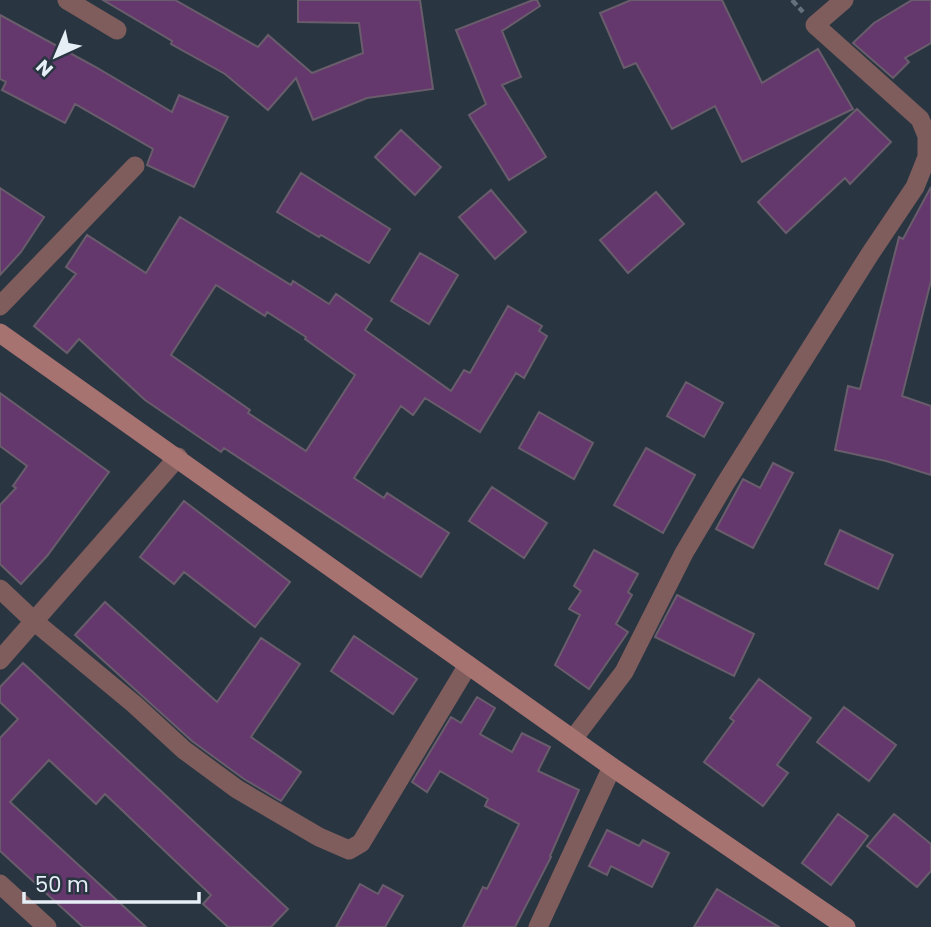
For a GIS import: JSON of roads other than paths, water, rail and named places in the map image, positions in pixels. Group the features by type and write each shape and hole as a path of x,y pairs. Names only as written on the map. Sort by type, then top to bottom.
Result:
{"main road":[{"path":"0,333 178,457 822,920 846,927"}],"street":[{"path":"67,0 117,30"},
{"path":"573,740 624,672 684,553 834,309 915,187 927,157 927,136 920,119 815,25 844,0"},
{"path":"0,306 135,166"},
{"path":"0,660 178,457"},
{"path":"0,589 184,750 237,789 327,841 349,850 361,842 468,665"},
{"path":"538,927 612,767"},
{"path":"0,884 47,927"}]}
